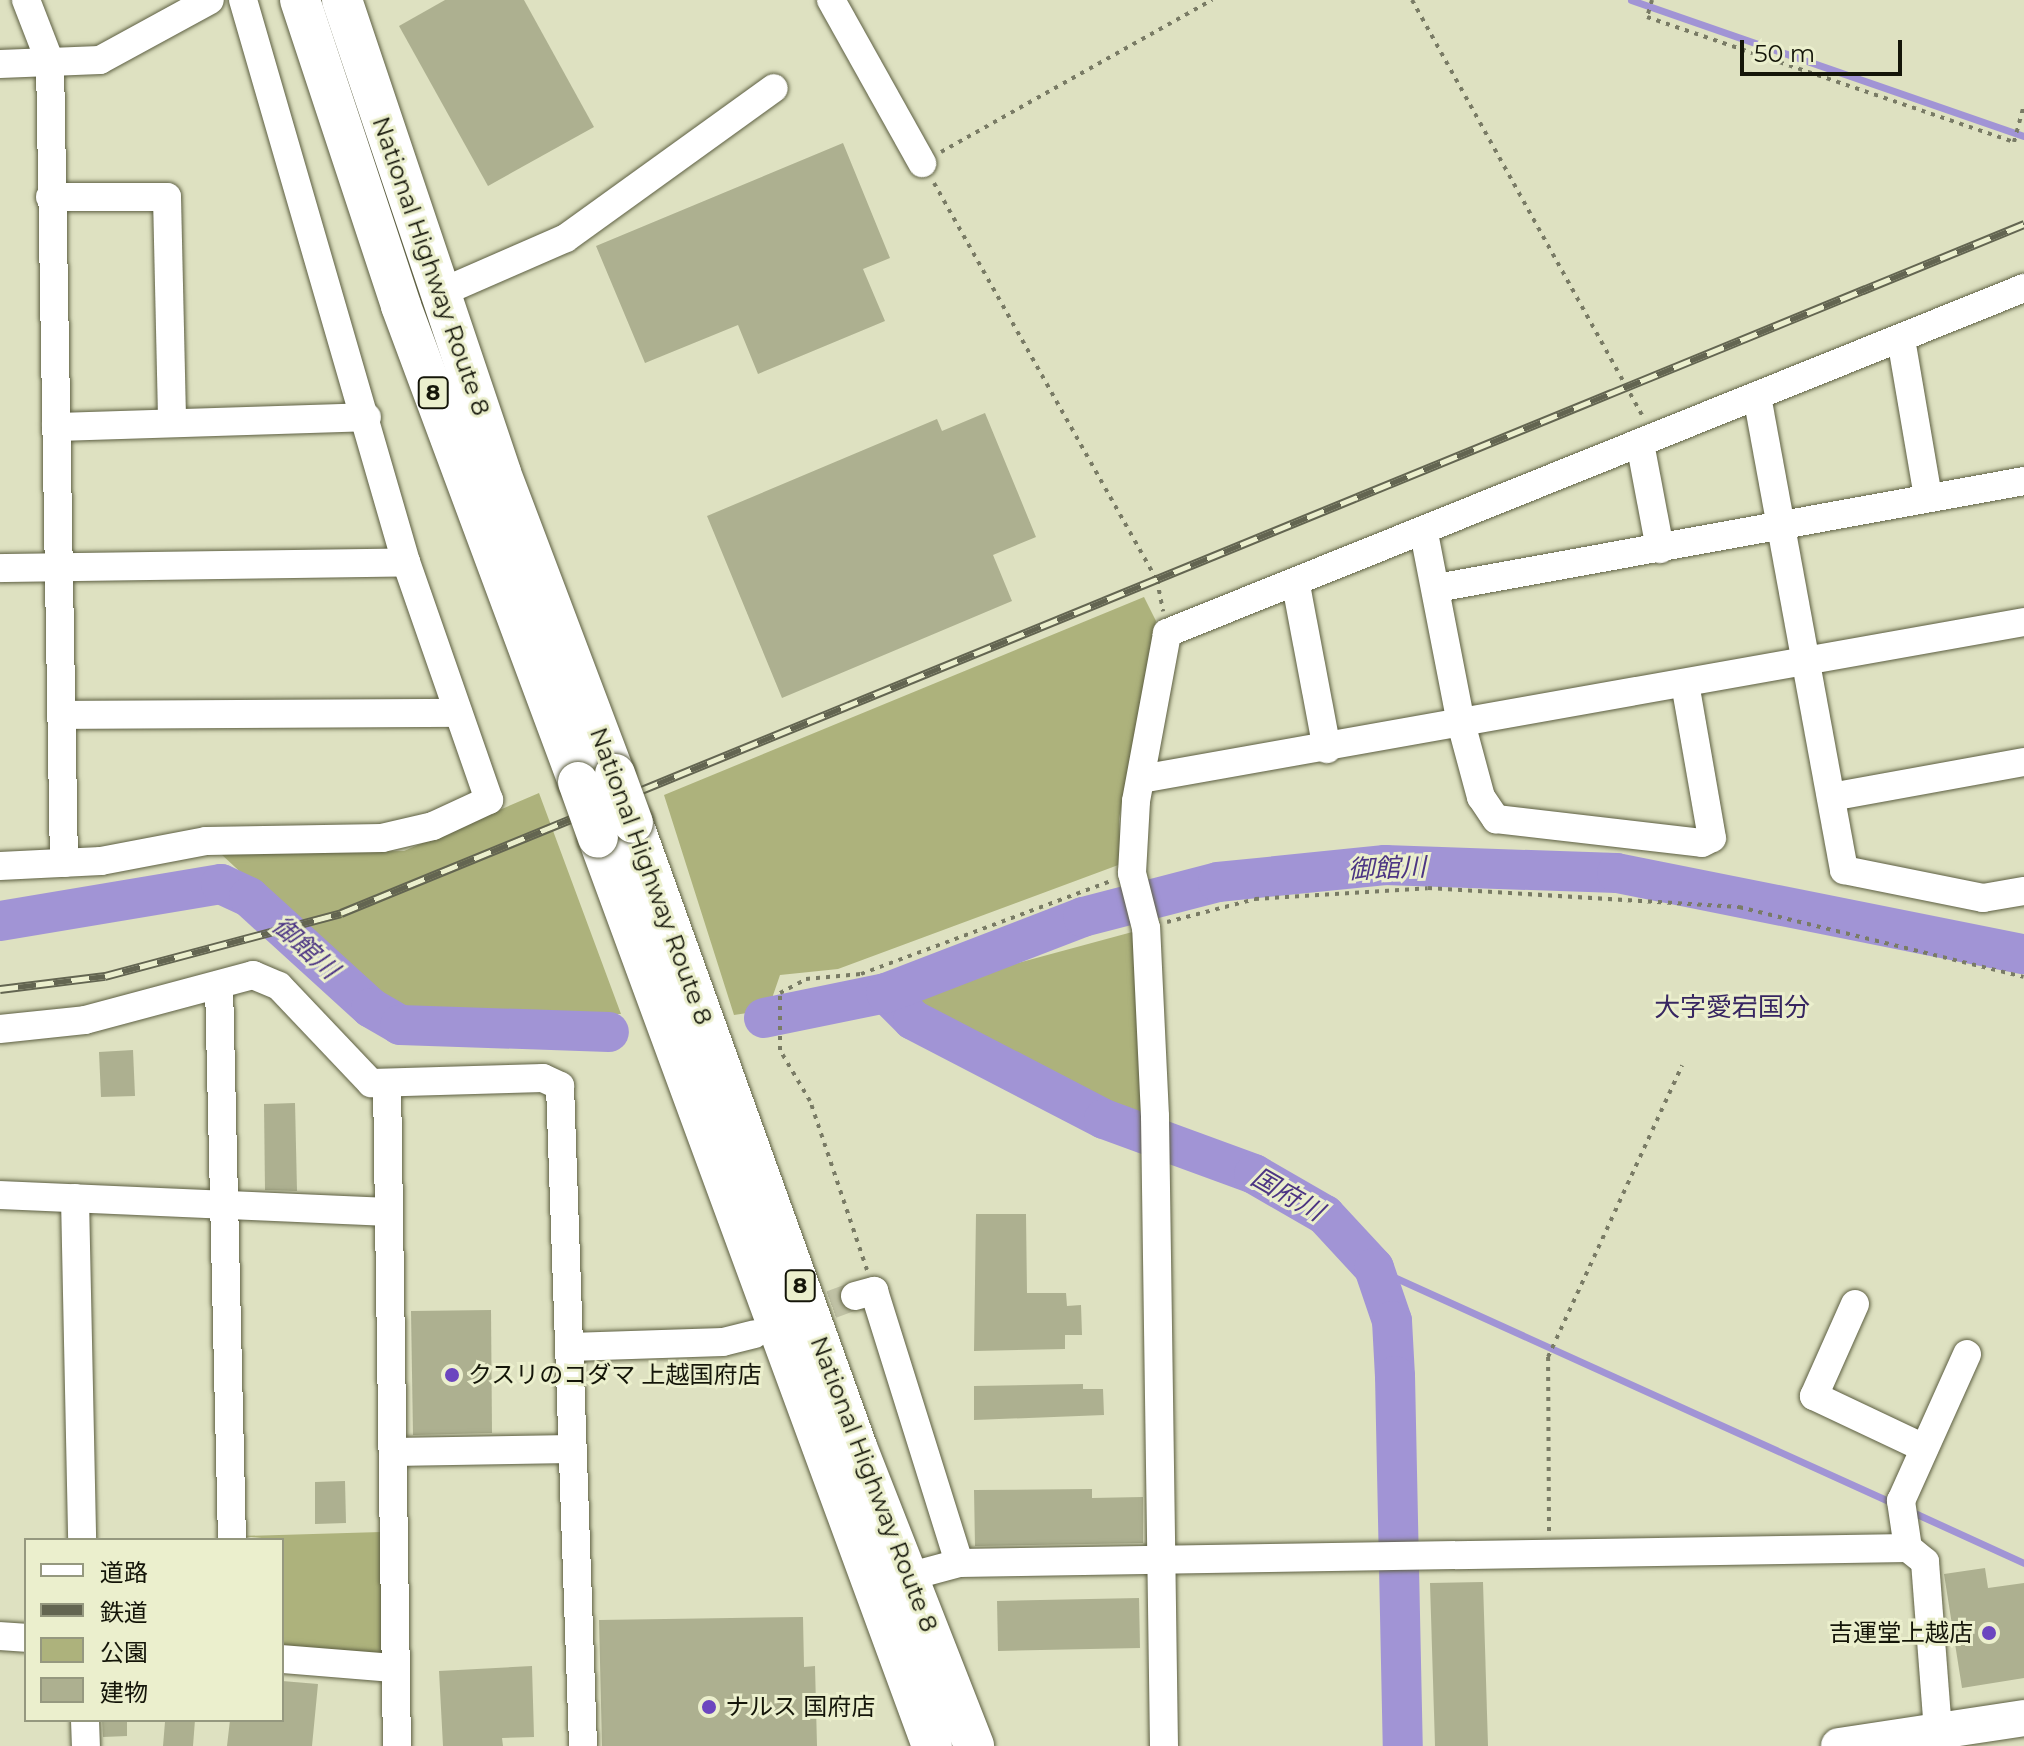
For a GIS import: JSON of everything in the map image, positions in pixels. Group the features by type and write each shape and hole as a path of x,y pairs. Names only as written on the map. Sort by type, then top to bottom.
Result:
{"highway":[{"name":"National Highway Route 8","path":"300,0 401,306 597,778"},
{"name":"National Highway Route 8","path":"342,0 597,778 932,1746"},
{"name":"National Highway Route 8","path":"616,830 911,1576 974,1746"}],"main road":[{"path":"1839,1746 1939,1739 2024,1718"}],"street":[{"path":"26,0 50,62 64,863"},
{"path":"0,64 100,60 210,0"},
{"path":"0,866 64,863 206,841 382,838 433,826 489,800 406,562 367,417 243,0"},
{"path":"831,0 922,163"},
{"path":"440,293 566,238 774,88"},
{"path":"50,197 167,197 172,422"},
{"path":"1164,1746 1155,1116 1146,928 1132,873 1141,779 1167,633 1296,585 2024,288"},
{"path":"1901,339 1928,497"},
{"path":"1757,396 1844,870 1983,898 2024,891"},
{"path":"56,427 367,417"},
{"path":"1646,440 1660,549"},
{"path":"1437,588 2024,481"},
{"path":"1424,533 1461,723 1481,797 1496,819 1702,843 1712,838 1685,684"},
{"path":"0,568 406,562"},
{"path":"1296,585 1327,749"},
{"path":"1141,779 1327,749 2024,622"},
{"path":"62,715 458,713"},
{"path":"1831,797 2024,762"},
{"path":"0,1029 85,1020 219,985 266,977 371,1083 543,1078 560,1086 583,1746"},
{"path":"219,985 227,1205 232,1538"},
{"path":"387,1083 397,1746"},
{"path":"0,1195 387,1212"},
{"path":"75,1198 82,1538"},
{"path":"865,1293 959,1563"},
{"path":"1855,1304 1814,1396 1924,1448"},
{"path":"570,1347 723,1342 754,1334"},
{"path":"1908,1548 1901,1501 1967,1354"},
{"path":"393,1452 572,1449"},
{"path":"911,1576 959,1563 1163,1564 1423,1554 1908,1548 1925,1562 1939,1739"},
{"path":"0,1636 24,1638"},
{"path":"284,1659 395,1668"},
{"path":"85,1722 86,1746"}],"path":[{"path":"1167,633 1157,580 922,163 1212,0"},
{"path":"1412,0 1646,440"},
{"path":"1652,0 1647,17 2014,142 2024,105"},
{"path":"865,1293 810,1101 780,1050 777,1002 790,985 861,974 1132,873"},
{"path":"1146,928 1255,899 1428,888 1739,907 2024,977"},
{"path":"1549,1553 1548,1357 1682,1065"}],"green space":[{"path":"1144,597 1156,621 1119,819 1121,864 838,969 780,975 768,1010 734,1015 664,795"},
{"path":"539,793 621,1014 410,1014 368,991 221,854 404,851"},
{"path":"1136,931 1143,1122 933,1023 915,1003 930,987"},
{"path":"381,1532 383,1658 284,1650 284,1538 241,1536"}],"building":[{"path":"445,0 524,0 594,127 488,186 399,26"},
{"path":"843,143 890,258 863,269 885,321 758,374 738,325 645,363 596,246"},
{"path":"985,413 1036,537 993,555 1012,601 782,698 707,516 937,419 942,431"},
{"path":"133,1050 135,1096 101,1097 99,1052"},
{"path":"295,1103 297,1191 265,1190 264,1104"},
{"path":"976,1214 1026,1214 1027,1293 1066,1293 1067,1306 1081,1305 1082,1335 1065,1335 1065,1349 974,1351"},
{"name":"クスリのコダマ 上越国府店","path":"491,1310 492,1433 413,1435 411,1311"},
{"path":"1083,1384 1083,1389 1103,1389 1104,1415 974,1420 974,1386"},
{"path":"345,1481 346,1523 315,1524 315,1482"},
{"path":"1092,1489 1092,1498 1143,1497 1143,1543 975,1546 974,1490"},
{"name":"吉運堂上越店","path":"1985,1568 1988,1588 2024,1583 2024,1678 1962,1688 1944,1574"},
{"path":"1483,1582 1488,1746 1435,1746 1430,1583"},
{"path":"1139,1598 1140,1648 998,1651 997,1601"},
{"name":"ナルス 国府店","path":"803,1617 804,1667 815,1666 817,1746 602,1746 599,1620"},
{"path":"532,1666 534,1737 502,1738 503,1746 443,1746 439,1671"},
{"path":"284,1681 318,1684 312,1746 227,1746 230,1722 284,1722"},
{"path":"102,1722 127,1722 127,1736 103,1737"},
{"path":"165,1722 195,1722 193,1746 163,1746"}],"waterway":[{"path":"1631,0 2024,136"},
{"name":"御館川","path":"764,1018 886,993 1083,917 1218,882 1385,865 1617,873 2024,954"},
{"name":"御館川","path":"0,921 221,884 249,897 371,1008 400,1025 609,1032"},
{"name":"国府川","path":"886,993 913,1020 1104,1119 1254,1174 1325,1215 1374,1268 1392,1321 1403,1746"},
{"path":"1374,1268 1895,1504"},
{"path":"1910,1511 2024,1563"}],"tunnel":[{"path":"792,1319 855,1296"}],"railway":[{"path":"0,989 105,976 341,913 2024,224"}],"place":[{"name":"クスリのコダマ 上越国府店","path":"452,1375"},
{"name":"吉運堂上越店","path":"1989,1633"},
{"name":"ナルス 国府店","path":"709,1707"}],"district":[{"name":"大字愛宕国分","path":"1732,1008"}]}
